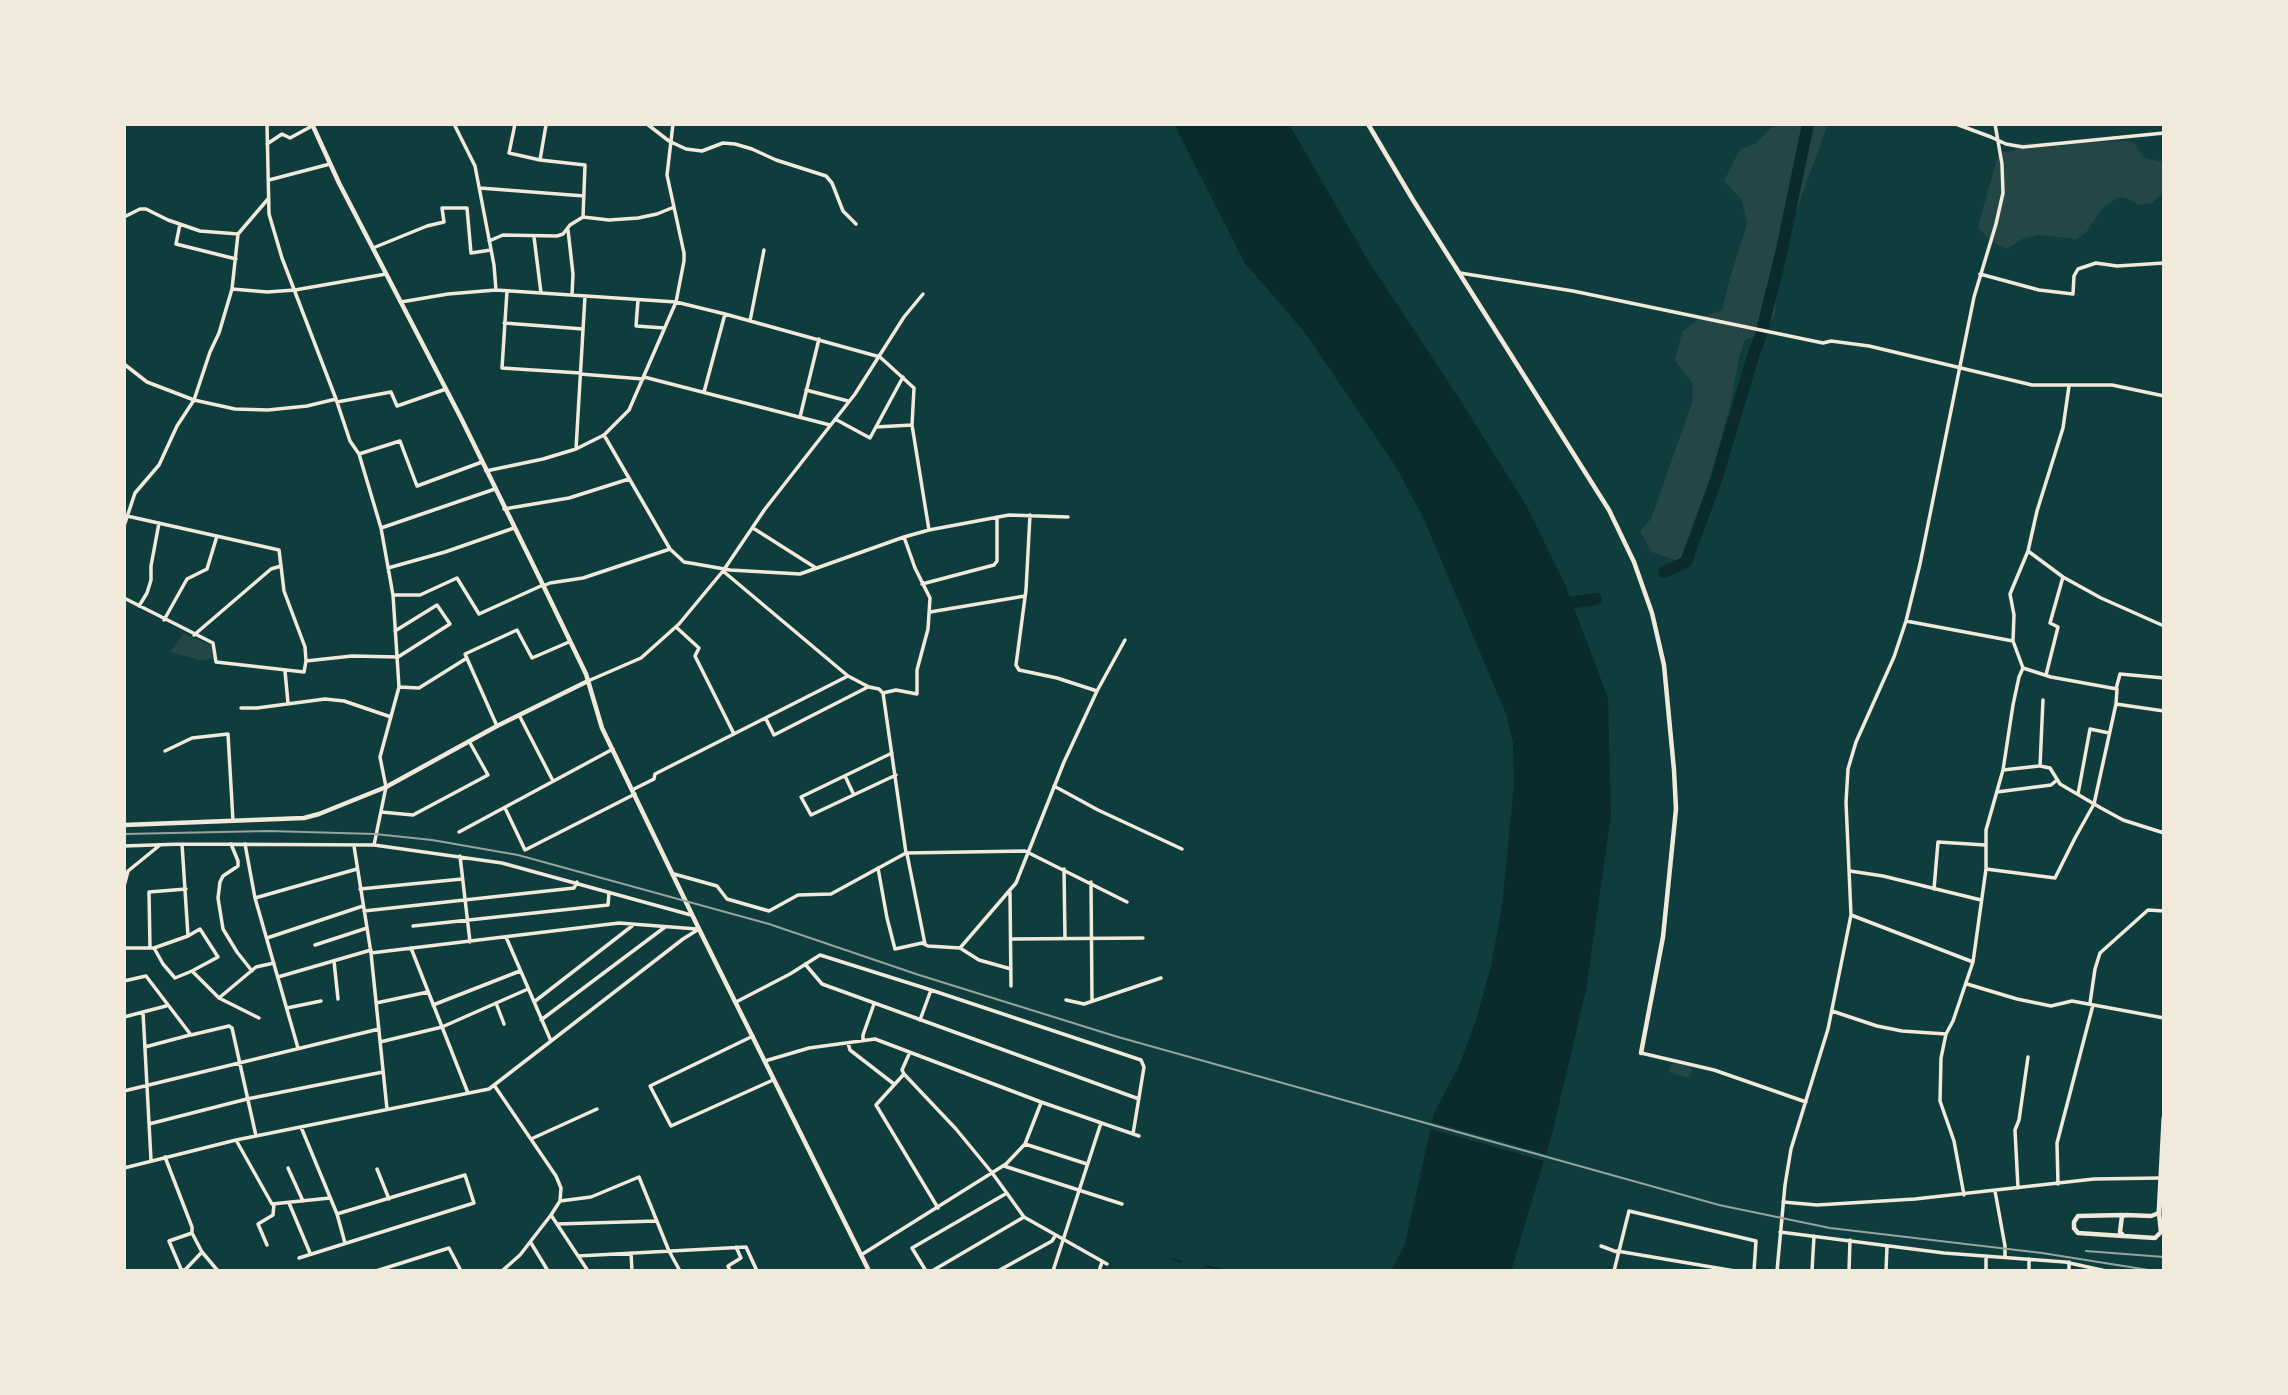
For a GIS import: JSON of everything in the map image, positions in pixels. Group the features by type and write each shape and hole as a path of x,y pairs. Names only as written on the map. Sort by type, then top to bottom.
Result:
{"main road":[{"path":"2162,1213 2164,1118"}],"street":[{"path":"267,124 269,214 349,441 359,454 381,528 393,595 399,687 380,757 386,787 374,845"},
{"path":"454,124 475,166 496,290"},
{"path":"515,124 509,153 585,165 583,217"},
{"path":"540,160 544,124"},
{"path":"647,124 669,141 695,151 735,144 826,176 832,183 843,211 856,224"},
{"path":"486,471 576,449 604,435 629,410 676,302 684,253 667,175 673,124"},
{"path":"1368,124 1617,524 1640,577 1661,647 1672,743 1675,809 1662,937 1642,1053 1714,1070 1806,1102"},
{"path":"1956,124 2013,146 2031,147 2164,133"},
{"path":"1777,1271 1791,1149 1832,1011 1851,915 1846,802 1850,759 1859,733 1887,676 1906,621 1923,548 1980,274 2003,193 2004,179 1995,124"},
{"path":"267,144 282,134 290,138 312,125 543,585 588,681 597,716 612,749 869,1271"},
{"path":"269,180 330,164"},
{"path":"480,188 584,196"},
{"path":"125,524 135,493 159,465 177,426 194,400 232,289 237,234 269,198"},
{"path":"489,241 503,235 556,236 564,234 570,225 583,217 610,220 638,218 657,215 674,207"},
{"path":"373,248 444,222 442,208 467,208 471,253 491,250"},
{"path":"124,218 140,209 146,209 200,231 237,234"},
{"path":"180,224 176,244 236,259"},
{"path":"568,230 573,274 572,295"},
{"path":"534,237 541,293"},
{"path":"750,321 764,250"},
{"path":"1980,274 2039,290 2073,294 2074,276 2078,270 2096,263 2164,263"},
{"path":"1460,273 1551,287 1823,343 1845,342 1869,346 2032,385 2112,385 2164,396"},
{"path":"232,289 267,292 295,290 386,274"},
{"path":"401,302 496,290 676,302 880,357 914,387 916,393 912,425 929,530"},
{"path":"507,290 502,368 643,378 830,425"},
{"path":"124,825 304,817 319,814 386,787 497,726 641,657 676,627 724,570 752,528 849,401 904,317 923,294"},
{"path":"576,449 585,296"},
{"path":"638,300 636,326 665,328"},
{"path":"704,392 725,314"},
{"path":"504,323 583,329"},
{"path":"800,417 820,339"},
{"path":"124,364 147,382 194,400 235,409 268,410 307,406 391,392 397,405 446,389"},
{"path":"835,419 870,438 903,377"},
{"path":"1964,1195 1954,1141 1940,1101 1941,1068 1946,1034 1967,984 1973,962 1986,869 1988,820 2003,769 2013,705 2023,668 2013,641 2014,615 2010,594 2028,551 2063,428 2069,386"},
{"path":"806,390 849,401"},
{"path":"876,427 912,425"},
{"path":"604,435 670,549 684,562 724,570 800,574 929,530 997,517 1068,517"},
{"path":"359,454 400,441 417,486 482,462"},
{"path":"505,509 569,498 629,479"},
{"path":"381,528 495,489"},
{"path":"1030,515 1025,596 1016,665 1019,670 1066,680 1097,691"},
{"path":"124,598 213,643 216,662 304,672 305,647 284,591 279,550 127,516"},
{"path":"922,584 994,565 997,561 997,517"},
{"path":"139,606 151,580 159,523"},
{"path":"388,568 514,528"},
{"path":"752,528 817,569"},
{"path":"164,620 187,579 207,569 217,536"},
{"path":"883,693 896,690 917,694 917,670 930,612 930,598 904,537"},
{"path":"393,595 420,595 457,578 479,614 543,585 583,578 670,549"},
{"path":"2028,551 2063,577 2101,598 2164,626"},
{"path":"194,635 271,569 281,566"},
{"path":"724,570 848,676 883,693 907,854 925,944"},
{"path":"2046,675 2058,627 2050,623 2063,577"},
{"path":"930,612 1025,596"},
{"path":"306,662 352,656 398,657 450,624 437,605 395,631"},
{"path":"1906,621 2013,641"},
{"path":"676,627 699,648 695,656 734,735"},
{"path":"497,726 465,654 517,629 531,658 569,642"},
{"path":"960,948 1016,883 1054,786 1097,691 1125,640"},
{"path":"399,687 419,688 467,658"},
{"path":"2023,668 2116,689"},
{"path":"285,671 288,703"},
{"path":"1986,869 2055,878 2094,804 2120,674 2164,678"},
{"path":"505,808 525,850 634,792 654,779 655,774 848,676"},
{"path":"766,719 774,735 869,687"},
{"path":"240,708 325,699 344,701 391,717"},
{"path":"2040,766 2043,700"},
{"path":"2116,704 2164,711"},
{"path":"519,715 554,781"},
{"path":"2078,794 2090,729 2109,733"},
{"path":"165,751 192,738 228,734 233,821"},
{"path":"381,812 413,815 488,775 470,741"},
{"path":"459,832 612,749"},
{"path":"892,753 801,797 811,815 896,775"},
{"path":"2003,769 2040,766 2050,768 2060,784 2094,804 2123,820 2164,833"},
{"path":"845,776 853,794"},
{"path":"1997,792 2051,785 2057,780"},
{"path":"1054,786 1098,810 1182,849"},
{"path":"1934,889 1938,842 1985,845"},
{"path":"182,844 188,936"},
{"path":"231,844 238,866 223,876 220,882 218,898 223,929 252,971"},
{"path":"245,844 256,898 298,1048"},
{"path":"124,886 126,871 160,845"},
{"path":"124,846 374,845 502,863 692,915"},
{"path":"354,846 371,952 387,1109"},
{"path":"674,874 717,886 727,899 769,911 798,895 831,894 907,854 1025,851 1127,902"},
{"path":"460,856 470,942"},
{"path":"878,868 895,949 922,943 960,948 979,961 1011,969"},
{"path":"256,898 357,869"},
{"path":"1064,869 1065,939"},
{"path":"1850,871 1883,876 1982,900"},
{"path":"360,889 462,879"},
{"path":"267,937 364,908 574,888 577,883"},
{"path":"1091,883 1093,1001"},
{"path":"124,948 152,948 200,929 219,957 174,978 152,948 149,892 186,889"},
{"path":"413,926 608,905 609,891"},
{"path":"1010,892 1011,986"},
{"path":"2058,1184 2057,1143 2091,1004 2095,969 2100,953 2148,910 2164,911"},
{"path":"1851,915 1973,962"},
{"path":"278,977 371,952 619,923 699,929"},
{"path":"534,1002 634,925"},
{"path":"541,1020 665,927"},
{"path":"315,945 367,928"},
{"path":"124,1168 236,1140 489,1089 699,929"},
{"path":"506,937 551,1042"},
{"path":"1011,939 1143,938"},
{"path":"411,948 468,1093"},
{"path":"736,1002 820,955 931,990 1141,1060 1144,1067 1133,1134"},
{"path":"334,961 338,999"},
{"path":"219,998 256,967 274,962"},
{"path":"805,964 822,984 1139,1099"},
{"path":"192,971 219,998 259,1018"},
{"path":"433,1005 520,971"},
{"path":"124,981 146,976 191,1035"},
{"path":"1066,1000 1084,1004 1161,978"},
{"path":"1967,984 2051,1006 2072,1001 2164,1018"},
{"path":"380,1042 442,1027 528,989"},
{"path":"920,1020 931,990"},
{"path":"376,1003 428,992"},
{"path":"287,1008 321,1001"},
{"path":"496,1003 504,1024"},
{"path":"863,1040 874,1003"},
{"path":"124,1017 167,1006"},
{"path":"1832,1011 1877,1026 1946,1034"},
{"path":"143,1012 151,1161"},
{"path":"145,1047 229,1026 232,1028 256,1136"},
{"path":"124,1091 379,1029"},
{"path":"753,1037 650,1086 671,1126 774,1079"},
{"path":"765,1061 809,1048 875,1039 1139,1136"},
{"path":"848,1042 850,1050 894,1084"},
{"path":"909,1052 902,1070 904,1074 938,1109 993,1174 1024,1217 1107,1264"},
{"path":"2018,1188 2015,1130 2020,1120 2028,1057"},
{"path":"149,1124 247,1099 384,1072"},
{"path":"904,1074 876,1105 938,1208"},
{"path":"494,1086 556,1176 561,1188 560,1201 551,1215 531,1243 509,1268 502,1271"},
{"path":"861,1255 1004,1166 1025,1144 1041,1102"},
{"path":"531,1139 597,1110"},
{"path":"1053,1271 1101,1123"},
{"path":"301,1127 337,1214 345,1243"},
{"path":"236,1140 272,1204 330,1198"},
{"path":"1025,1144 1087,1164"},
{"path":"165,1157 192,1233 202,1252 218,1271"},
{"path":"1004,1166 1122,1204"},
{"path":"288,1168 303,1201"},
{"path":"377,1169 388,1199"},
{"path":"299,1258 474,1203 465,1175 337,1214"},
{"path":"560,1201 591,1197 639,1177 680,1271"},
{"path":"1783,1202 1816,1205 1964,1195 2094,1179 2162,1179"},
{"path":"1995,1191 2006,1257"},
{"path":"926,1271 912,1248 1007,1194"},
{"path":"289,1203 310,1253"},
{"path":"267,1244 258,1224 273,1215 274,1204"},
{"path":"1614,1271 1629,1211 1756,1241 1754,1271"},
{"path":"2162,1213 2160,1234 2155,1238 2078,1233 2074,1228 2078,1216 2151,1216 2162,1213"},
{"path":"551,1215 588,1271"},
{"path":"2124,1236 2120,1232 2120,1219 2126,1215"},
{"path":"2151,1216 2160,1222"},
{"path":"932,1271 1024,1217"},
{"path":"557,1224 657,1221"},
{"path":"1780,1232 1887,1246 2069,1262 2106,1271"},
{"path":"192,1233 169,1241 181,1269 185,1270 202,1252"},
{"path":"998,1271 1052,1241 1055,1236"},
{"path":"1812,1271 1814,1236"},
{"path":"1849,1271 1850,1240"},
{"path":"531,1243 548,1271"},
{"path":"1601,1246 1735,1271"},
{"path":"1886,1271 1887,1246"},
{"path":"730,1271 728,1266 741,1258 736,1247"},
{"path":"578,1256 746,1247 757,1271"},
{"path":"376,1271 449,1248 461,1271"},
{"path":"631,1253 632,1271"},
{"path":"1986,1256 1986,1271"},
{"path":"2029,1259 2029,1271"},
{"path":"1099,1271 1102,1262"},
{"path":"2069,1262 2070,1271"}],"shaded area":[{"path":"1174,124 1289,124 1367,259 1526,505 1565,584 1608,698 1611,816 1586,990 1552,1134 1511,1271 1391,1271 1405,1244 1434,1113 1459,1066 1476,1020 1491,966 1502,907 1514,784 1513,742 1506,714 1423,517 1396,467 1306,334 1244,262"},
{"path":"1775,124 1828,124 1787,236 1777,287 1775,315 1764,333 1745,340 1689,557 1677,561 1652,552 1640,531 1651,519 1693,400 1692,382 1675,361 1682,332 1700,318 1722,310 1747,224 1742,200 1724,181 1740,149 1755,144"},
{"path":"2126,141 2135,144 2144,158 2164,162 2164,192 2152,203 2138,205 2119,197 2103,207 2085,234 2076,239 2039,235 2024,238 2007,249 1991,242 1978,227 1999,152 2013,151 2023,143"},
{"path":"183,634 211,645 213,659 200,660 170,652"},
{"path":"1673,1063 1690,1067 1692,1071 1689,1078 1668,1072"}],"pier":[{"path":"1429,1121 1550,1155 1548,1162 1427,1128"}],"waterway":[{"path":"1664,572 1686,562 1716,480 1760,338 1781,254 1808,124"},
{"path":"1555,605 1596,599"},
{"path":"1172,1259 1182,1262"},
{"path":"1205,1266 1228,1271"}],"railway":[{"path":"124,834 269,831 375,834 432,840 518,855 769,924 919,975 1118,1037 1719,1205 1830,1228 2042,1253 2155,1271"},
{"path":"2086,1251 2164,1257"}]}
